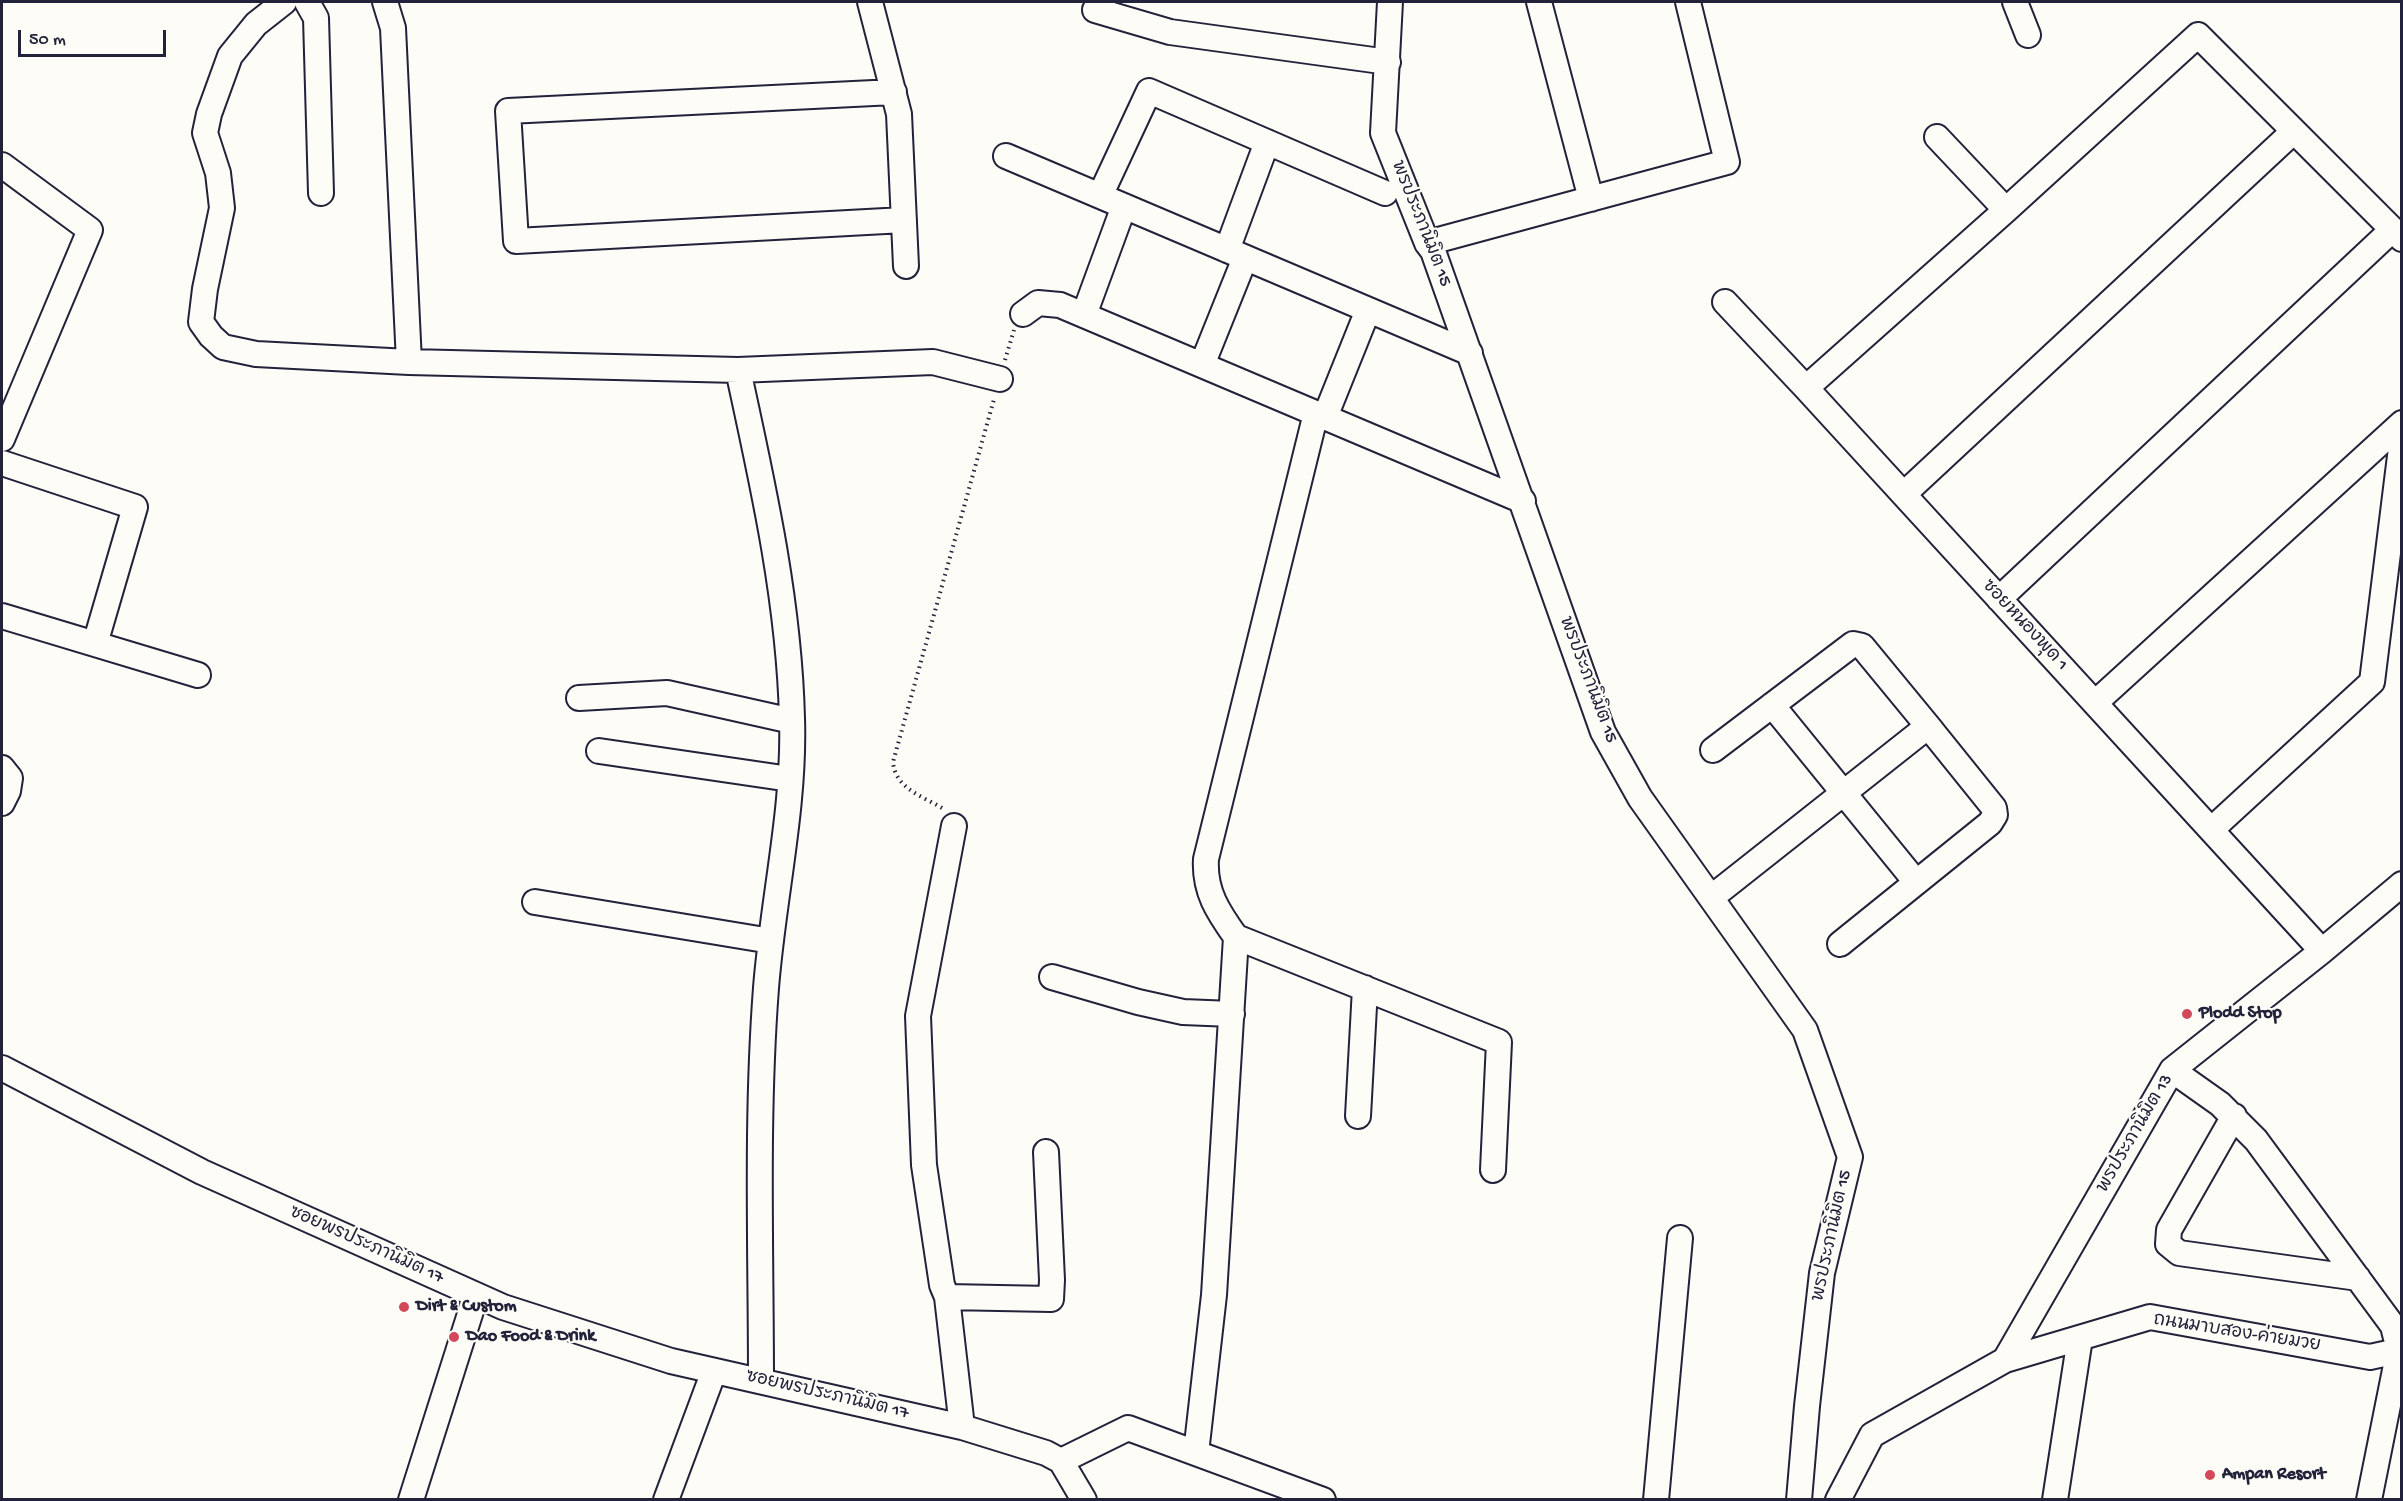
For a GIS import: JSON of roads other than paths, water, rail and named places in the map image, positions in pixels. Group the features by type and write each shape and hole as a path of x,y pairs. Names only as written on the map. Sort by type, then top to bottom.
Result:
{"street":[{"path":"284,2 256,24 230,56 209,114 205,133 218,173 222,208 205,289 201,322 223,347 256,354 409,362 738,370 933,362 1000,379"},
{"path":"307,2 316,18 321,193"},
{"path":"385,2 393,28 409,362"},
{"path":"870,2 899,114 906,266"},
{"path":"1103,2 1095,10 1170,32 1388,62"},
{"name":"พรประภานิมิต 15","path":"1392,2 1383,133 1427,243 1433,250 1604,732 1640,798 1805,1030 1850,1157 1822,1273 1799,1500"},
{"path":"1539,2 1591,199"},
{"path":"1427,243 1727,162 1688,2"},
{"path":"2015,2 2028,35"},
{"path":"1806,388 2198,35 2397,235 1999,599"},
{"path":"1100,196 1149,92 1385,193"},
{"path":"894,93 508,111 516,241 904,220"},
{"path":"1904,494 2294,131"},
{"path":"1937,137 2006,210"},
{"path":"1202,365 1268,142"},
{"path":"1006,156 1470,353"},
{"path":"2,165 90,230 2,439"},
{"path":"1084,315 1124,207"},
{"name":"ซอยหนองพุด 1","path":"1725,302 2322,951"},
{"path":"1023,314 1033,305 1044,303 1060,305 1523,501"},
{"path":"1196,1453 1214,1295 1236,937 1212,899 1207,886 1206,860 1320,415 1368,310"},
{"path":"738,370 772,524 784,614 792,721 790,779 771,941 760,1073 761,1381"},
{"path":"2095,703 2402,423"},
{"path":"2211,830 2372,682 2402,440"},
{"path":"2,463 135,507 95,644"},
{"path":"2,616 198,675"},
{"path":"1713,750 1850,645 1859,645 1932,731 1995,811 1990,823 1840,944"},
{"path":"579,698 667,693 792,721"},
{"path":"1772,705 1916,882"},
{"path":"1712,897 1922,731 1932,731"},
{"path":"600,750 790,779"},
{"path":"2,768 10,778 8,791 2,803"},
{"path":"954,826 918,1016 924,1165 942,1285 947,1297 962,1427"},
{"name":"พรประภานิมิต 13","path":"2005,1360 2172,1070 2402,884"},
{"path":"535,902 771,941"},
{"path":"1236,937 1499,1042 1493,1170"},
{"path":"1052,977 1138,1002 1183,1012 1232,1014"},
{"path":"1358,1116 1365,988"},
{"name":"ซอยพรประภานิมิต 17","path":"2,1068 202,1172 503,1307 671,1361 962,1427 1046,1453 1061,1461"},
{"path":"2172,1070 2220,1104 2256,1140 2393,1326 2400,1350 2369,1500"},
{"path":"2234,1116 2169,1230 2168,1244 2179,1253 2358,1278"},
{"path":"947,1297 1051,1299 1046,1152"},
{"path":"1656,1500 1680,1238"},
{"path":"411,1500 476,1295"},
{"name":"ถนนมาบสอง-ค่ายมวย","path":"1838,1500 1872,1435 2005,1360 2150,1317 2370,1357 2400,1350"},
{"path":"2055,1500 2080,1338"},
{"path":"666,1500 714,1371"},
{"path":"1084,1500 1061,1461 1128,1428 1323,1500"}],"place":[{"name":"Plodd Stop","path":"2187,1014"},
{"name":"Dirt & Custom","path":"404,1307"},
{"name":"Dao Food & Drink","path":"454,1337"},
{"name":"Ampan Resort","path":"2210,1475"}]}
